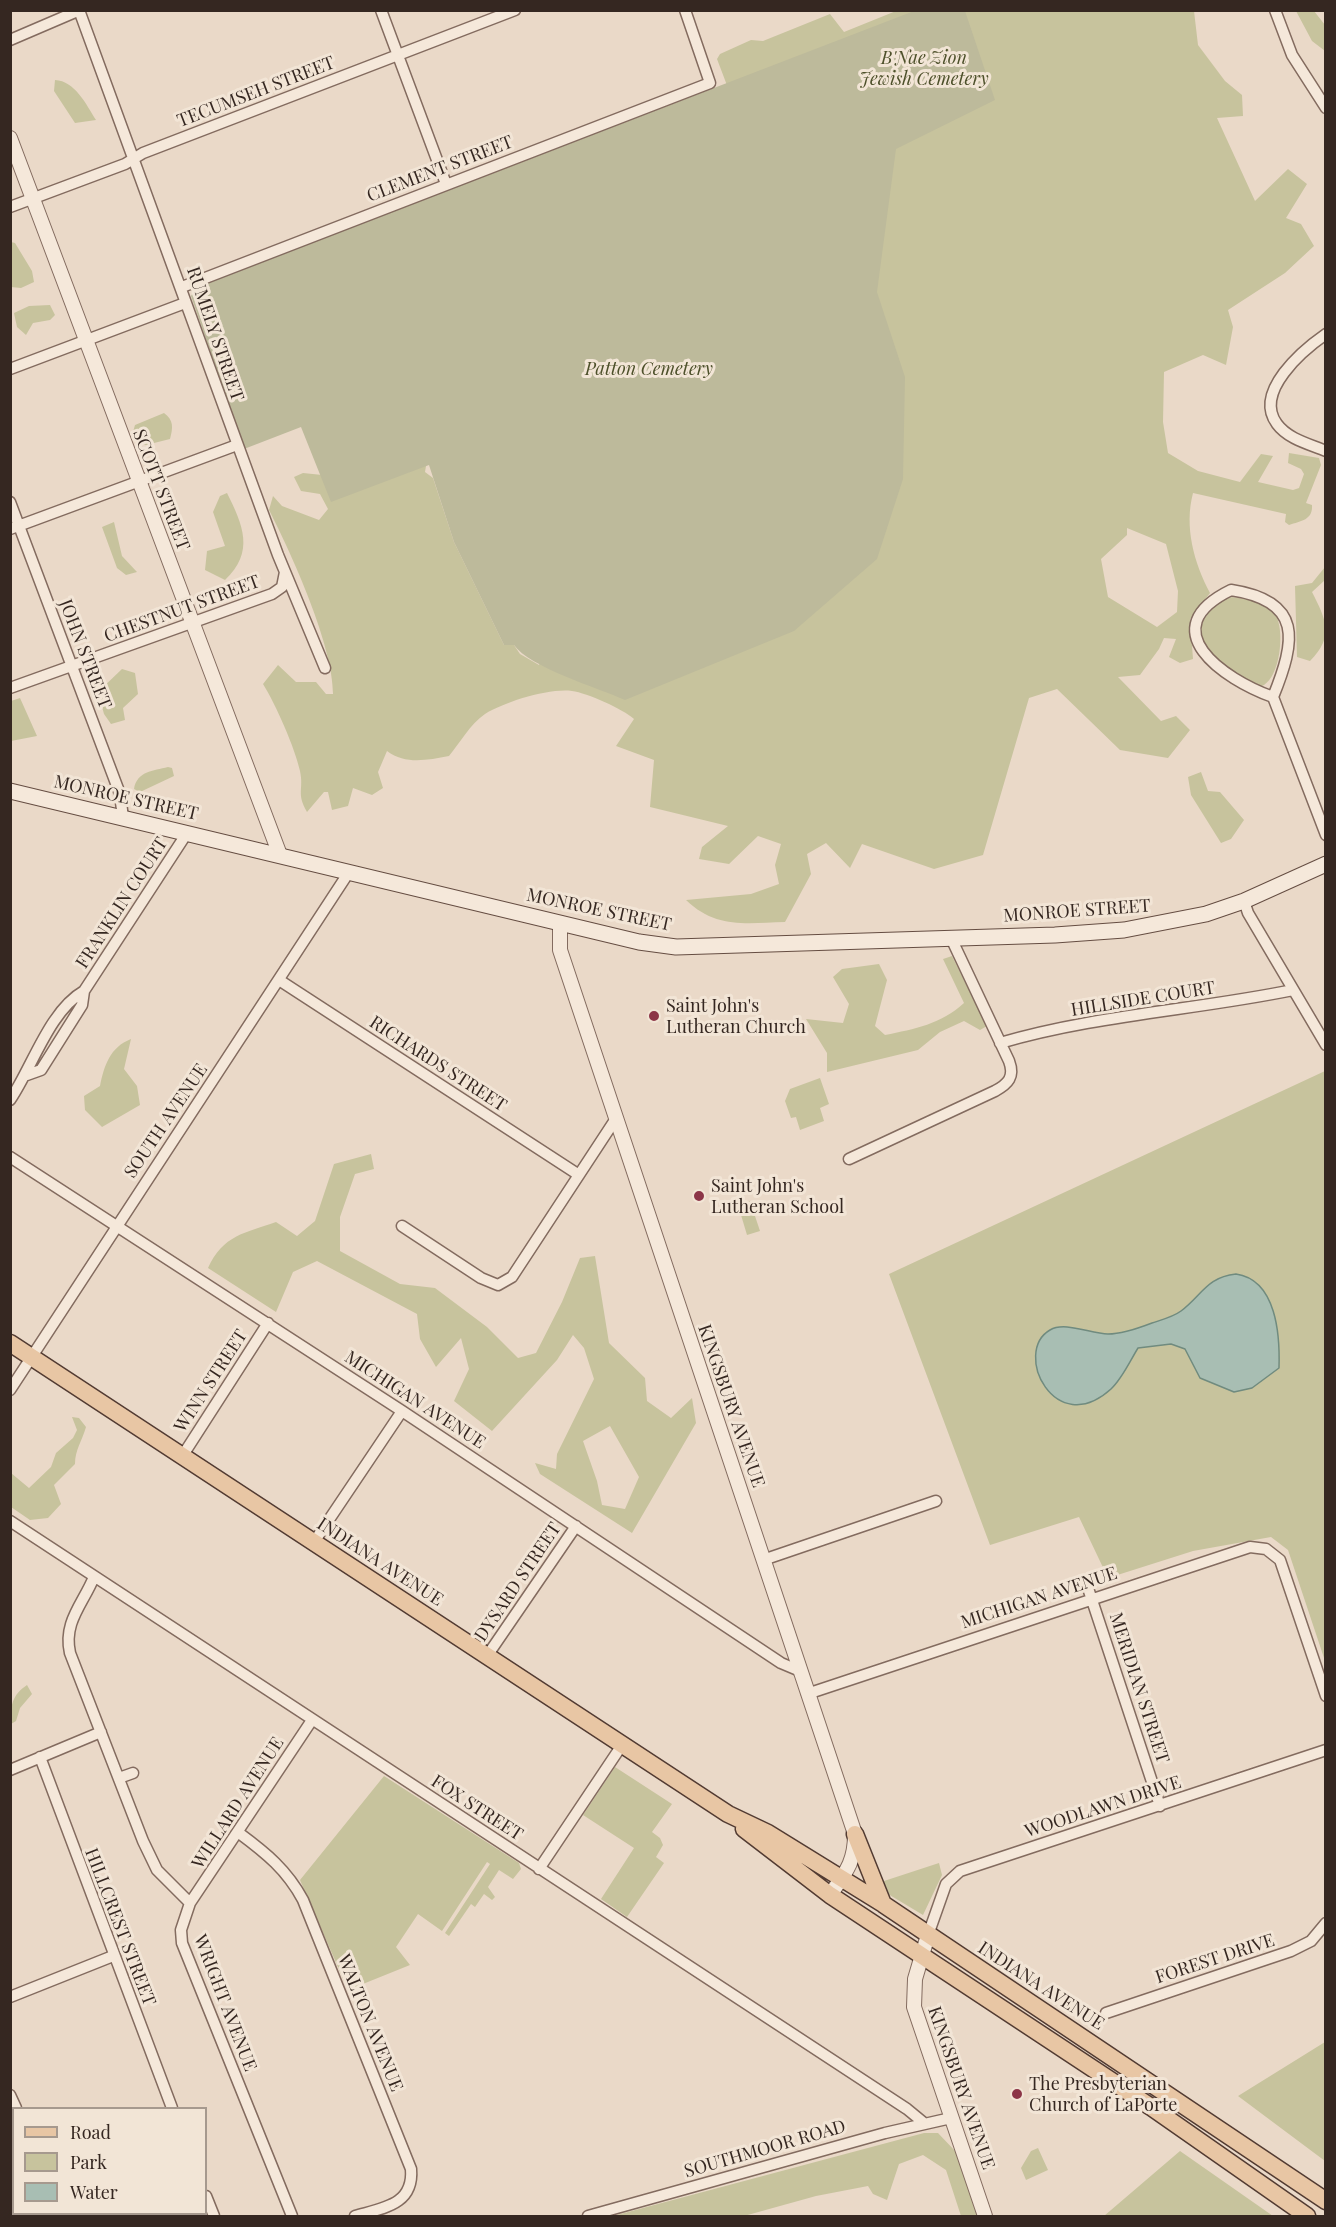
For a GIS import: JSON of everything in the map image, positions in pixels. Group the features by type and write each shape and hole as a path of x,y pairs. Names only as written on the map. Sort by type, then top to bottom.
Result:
{"main road":[{"name":"MONROE STREET","path":"10,791 639,942 676,946 951,938 1124,930 1206,914 1244,901 1326,864"},
{"name":"INDIANA AVENUE","path":"10,1343 728,1814 830,1895 1147,2105 1307,2217"},
{"name":"INDIANA AVENUE","path":"728,1814 768,1833 883,1904 1326,2201"},
{"path":"855,1834 883,1904"},
{"path":"1147,2105 1160,2088"}],"street":[{"path":"381,10 446,184"},
{"name":"TECUMSEH STREET","path":"10,207 515,10"},
{"name":"CLEMENT STREET","path":"182,287 710,83 685,10"},
{"path":"1275,10 1292,55 1326,108"},
{"path":"10,40 79,11"},
{"name":"RUMELY STREET","path":"79,11 182,287 185,303 237,445 285,572 325,668"},
{"name":"SCOTT STREET","path":"10,138 280,855"},
{"path":"10,369 185,303"},
{"path":"1326,334 1282,375 1273,392 1271,409 1276,423 1287,434 1326,451"},
{"path":"14,528 237,445"},
{"name":"JOHN STREET","path":"10,502 14,528 72,666 120,794 123,818"},
{"name":"CHESTNUT STREET","path":"10,688 272,594 282,587 285,572"},
{"path":"1273,697 1247,688 1212,665 1202,652 1194,633 1198,615 1213,598 1231,590 1252,593 1269,599 1285,616 1290,634 1273,697 1326,836"},
{"name":"FRANKLIN COURT","path":"10,1100 27,1075 41,1070 82,1005 84,992 187,833"},
{"name":"SOUTH AVENUE","path":"10,1390 349,872"},
{"path":"1244,901 1248,913 1326,1045"},
{"name":"KINGSBURY AVENUE","path":"560,923 560,950 615,1120 855,1834 852,1864 830,1895"},
{"path":"849,1159 1008,1082 1011,1073 1000,1043 951,938"},
{"name":"RICHARDS STREET","path":"279,980 579,1175"},
{"name":"HILLSIDE COURT","path":"1000,1043 1153,1012 1239,1001 1293,990"},
{"path":"402,1226 481,1278 498,1285 512,1277 615,1120"},
{"name":"MICHIGAN AVENUE","path":"10,1157 268,1323 781,1662 800,1671"},
{"name":"WINN STREET","path":"183,1455 268,1323"},
{"path":"314,1542 402,1411"},
{"path":"763,1560 936,1501"},
{"name":"FOX STREET","path":"10,1521 539,1869 771,2018 908,2109 924,2123"},
{"name":"DYSARD STREET","path":"487,1656 576,1526"},
{"name":"MICHIGAN AVENUE","path":"807,1694 1250,1547 1266,1549 1280,1560 1326,1696"},
{"path":"94,1577 72,1615 68,1643 142,1841 157,1870 190,1903"},
{"name":"MERIDIAN STREET","path":"1086,1582 1126,1697 1160,1806"},
{"name":"WILLARD AVENUE","path":"190,1903 239,1833 312,1720"},
{"path":"10,1770 101,1732"},
{"path":"539,1869 622,1745"},
{"name":"WOODLAWN DRIVE","path":"928,1935 946,1884 960,1870 1326,1750"},
{"name":"HILLCREST STREET","path":"40,1757 171,2107"},
{"path":"119,1778 133,1773"},
{"name":"WALTON AVENUE","path":"239,1833 271,1857 292,1879 303,1900 411,2169 411,2188 406,2195 394,2204 356,2217"},
{"name":"WRIGHT AVENUE","path":"190,1903 181,1930 182,1943 292,2217"},
{"name":"FOREST DRIVE","path":"1106,2013 1292,1951 1311,1941 1326,1923"},
{"name":"KINGSBURY AVENUE","path":"928,1935 914,1985 914,2007 985,2217"},
{"path":"10,1997 113,1956"},
{"name":"SOUTHMOOR ROAD","path":"588,2217 924,2123 951,2118"},
{"path":"207,2199 213,2217"}],"green space":[{"name":"B'Nae Zion Jewish Cemetery","path":"896,11 1194,11 1198,45 1225,81 1242,95 1243,116 1217,118 1255,201 1288,169 1307,184 1286,218 1301,224 1314,246 1285,273 1228,310 1233,327 1226,365 1203,355 1164,372 1163,422 1168,453 1198,471 1240,482 1261,454 1273,456 1258,482 1293,490 1299,488 1304,474 1301,469 1288,463 1289,453 1319,458 1321,465 1306,503 1312,505 1311,514 1289,525 1285,522 1286,514 1193,493 1190,506 1192,545 1199,570 1210,593 1190,619 1193,659 1180,663 1169,657 1176,639 1164,638 1140,675 1118,677 1161,721 1176,716 1190,730 1168,758 1120,750 1057,689 1029,698 983,855 934,869 862,844 850,868 826,843 807,854 811,874 785,922 744,923 720,920 697,909 686,900 751,894 779,884 775,865 781,844 758,836 729,864 699,859 702,847 728,826 650,807 654,760 616,746 634,719 614,706 579,692 562,691 539,694 493,709 475,723 449,756 409,760 387,751 378,772 383,788 372,795 353,788 348,806 332,810 328,792 324,792 307,812 301,796 301,777 294,751 263,684 278,665 296,682 316,682 326,694 333,694 331,674 310,600 269,510 273,496 282,506 319,520 328,509 320,494 301,491 294,477 303,473 332,476 428,454 425,472 433,478 454,542 504,645 514,645 520,654 539,665 728,88 717,59 720,54 751,40 763,41 830,14 844,32","holes":["1127,528 1166,544 1178,591 1177,612 1157,627 1108,597 1101,559 1127,535"]},
{"name":"Patton Cemetery","path":"914,11 965,11 995,100 896,149 877,292 905,377 903,479 877,559 794,631 625,700 549,669 522,653 514,645 504,645 454,542 429,465 331,502 301,427 244,449 191,296 197,287"},
{"path":"1296,11 1314,11 1325,25 1325,51 1312,41"},
{"path":"55,80 62,81 74,89 96,120 75,123 54,91"},
{"path":"11,242 15,243 32,271 34,282 21,288 11,287"},
{"path":"50,305 55,315 50,320 33,323 26,335 17,327 14,313 29,306"},
{"path":"164,413 170,418 172,424 170,439 146,445 137,442 133,432 135,425"},
{"path":"227,493 238,516 243,549 234,570 225,580 205,570 207,551 225,546 213,512 220,496"},
{"path":"114,522 122,556 137,572 126,575 117,568 102,527"},
{"path":"1325,567 1325,580 1312,592 1324,620 1325,636 1323,644 1310,661 1297,657 1295,586 1312,583"},
{"path":"1232,597 1266,607 1275,614 1278,622 1280,643 1276,666 1272,676 1259,687 1216,659 1207,650 1202,639 1201,628 1206,616 1217,604"},
{"path":"122,669 135,673 138,694 123,708 125,720 111,724 104,714 98,692"},
{"path":"20,698 37,736 11,741 11,701"},
{"path":"168,767 172,768 174,776 140,792 134,789 142,775"},
{"path":"1201,772 1208,791 1220,792 1244,820 1231,839 1221,843 1191,795 1188,777"},
{"path":"952,956 987,1026 980,1030 964,1021 940,1032 918,1050 827,1072 827,1053 806,1019 843,1023 849,1004 833,977 842,969 879,964 887,980 875,1026 885,1035 937,1021 964,1003 943,959"},
{"path":"131,1039 124,1069 137,1086 140,1105 102,1127 85,1110 84,1096 100,1086 109,1058 118,1047"},
{"path":"1325,1071 1325,1661 1288,1550 1271,1537 1193,1551 1108,1578 1079,1517 990,1545 889,1274"},
{"path":"820,1078 829,1104 820,1108 824,1121 800,1130 796,1117 791,1118 785,1101 790,1089"},
{"path":"371,1154 374,1169 355,1174 340,1217 340,1251 400,1284 435,1288 487,1327 518,1358 536,1353 562,1302 580,1258 595,1256 609,1343 645,1378 647,1401 671,1418 692,1398 696,1423 632,1533 540,1474 535,1463 556,1469 557,1454 594,1379 584,1348 573,1335 557,1360 492,1431 454,1401 469,1369 461,1338 436,1367 420,1339 417,1314 317,1261 293,1272 276,1312 208,1268 214,1257 228,1242 254,1229 276,1222 297,1236 315,1221 334,1164","holes":["610,1426 639,1477 625,1509 602,1505 597,1481 583,1441"]},
{"path":"750,1201 760,1231 747,1235 738,1205"},
{"path":"72,1417 79,1418 86,1427 77,1450 75,1464 54,1485 61,1504 48,1518 30,1520 11,1507 11,1473 29,1488 51,1467 56,1453 73,1438 77,1430"},
{"path":"27,1685 32,1694 20,1708 16,1721 11,1724 15,1697"},
{"path":"615,1767 672,1804 652,1832 660,1838 663,1845 656,1857 664,1863 627,1917 601,1899 634,1848 583,1815"},
{"path":"384,1776 519,1863 521,1869 513,1879 499,1870 488,1887 495,1897 492,1900 484,1894 475,1907 471,1904 449,1936 445,1933 490,1864 487,1862 442,1931 418,1914 396,1947 410,1965 348,1990 300,1880"},
{"path":"939,1863 942,1875 923,1915 888,1894 881,1882"},
{"path":"1325,2042 1325,2161 1238,2096"},
{"path":"924,2133 938,2133 957,2153 979,2216 961,2216 946,2170 923,2155 899,2164 887,2200 873,2194 868,2186 816,2196 744,2216 613,2216"},
{"path":"1038,2148 1048,2170 1026,2180 1021,2168 1031,2151"},
{"path":"1180,2151 1273,2216 1104,2216"}],"water":[{"path":"1236,1274 1250,1278 1260,1287 1268,1298 1277,1326 1279,1368 1252,1388 1234,1392 1200,1378 1185,1349 1171,1344 1138,1348 1115,1385 1091,1402 1072,1404 1057,1399 1045,1387 1038,1372 1036,1356 1039,1341 1050,1330 1070,1327 1108,1334 1136,1329 1178,1313 1211,1283"}],"place":[{"name":"Saint John's Lutheran Church","path":"654,1016"},
{"name":"Saint John's Lutheran School","path":"699,1196"},
{"name":"The Presbyterian Church of LaPorte","path":"1017,2094"}]}
